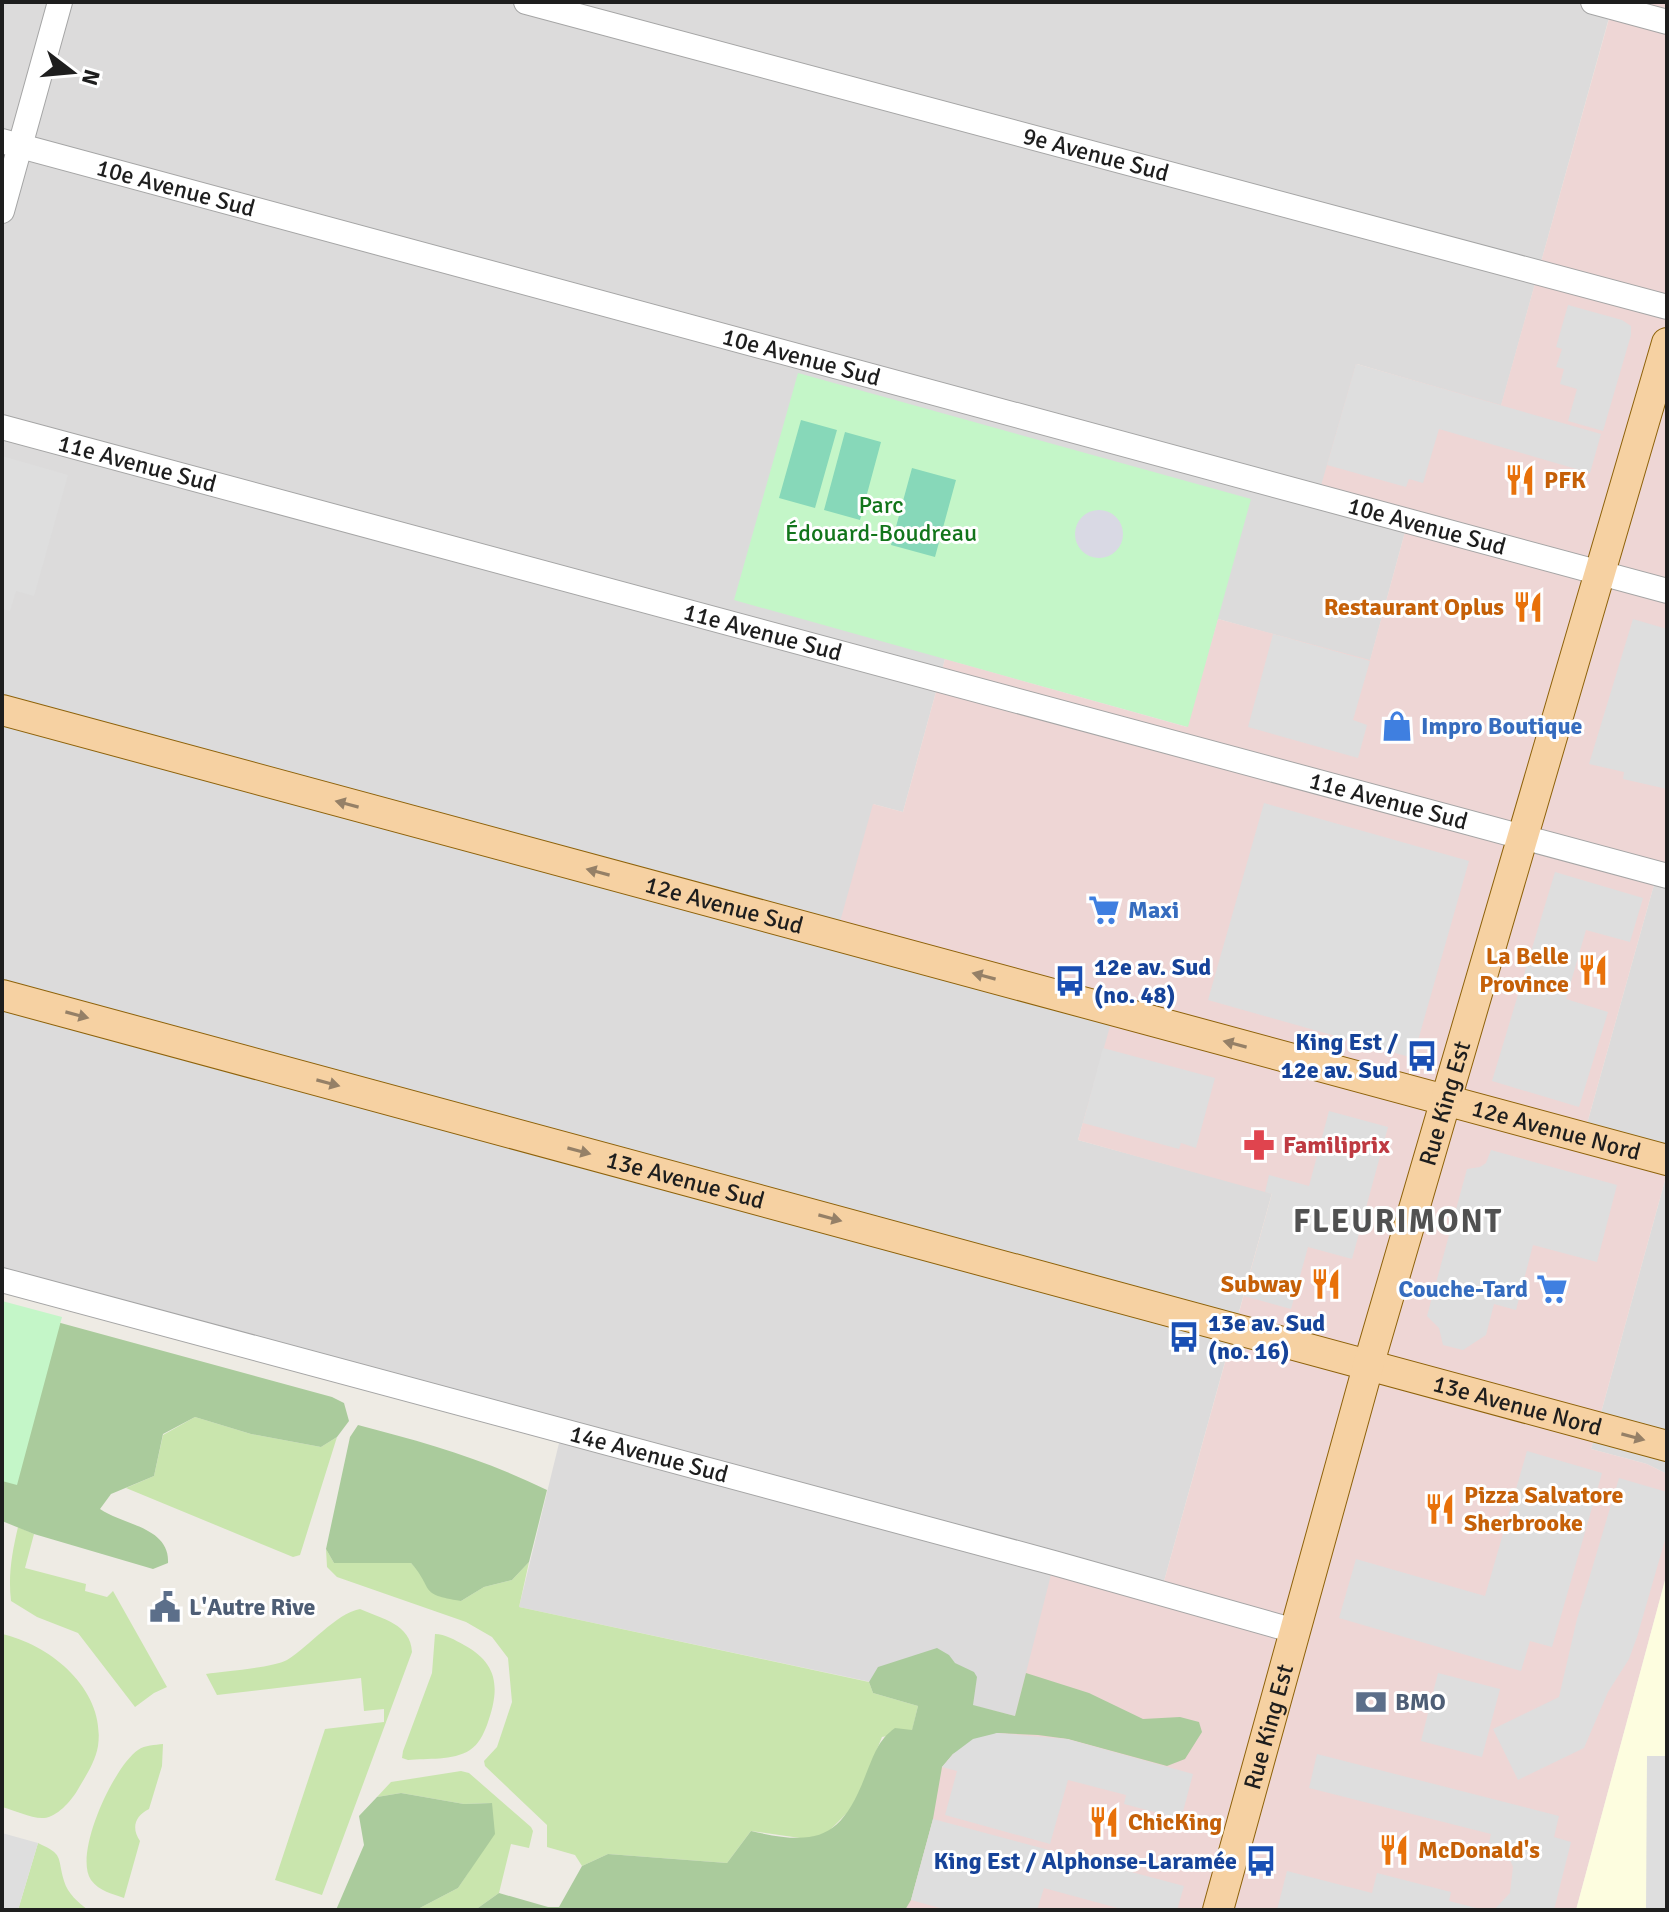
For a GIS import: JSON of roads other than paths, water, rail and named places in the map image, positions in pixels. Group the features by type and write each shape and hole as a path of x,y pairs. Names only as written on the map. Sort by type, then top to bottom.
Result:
{"main road":[{"name":"Rue King Est","path":"1218,1910 1369,1363 1667,343"},
{"name":"12e Avenue Sud","path":"2,710 1446,1101"},
{"name":"13e Avenue Sud","path":"2,995 1369,1363"},
{"name":"12e Avenue Nord","path":"1446,1101 1667,1160"},
{"name":"13e Avenue Nord","path":"1369,1363 1667,1446"}],"street":[{"path":"2,211 11,144 60,2"},
{"name":"9e Avenue Sud","path":"526,2 1667,307"},
{"path":"1593,2 1667,22"},
{"name":"10e Avenue Sud","path":"11,144 1667,591"},
{"name":"11e Avenue Sud","path":"2,427 1667,876"},
{"name":"14e Avenue Sud","path":"2,1280 1054,1563 1295,1631"}],"place":[{"name":"PFK","path":"1520,480"},
{"name":"Restaurant Oplus","path":"1528,607"},
{"name":"Impro Boutique","path":"1397,726"},
{"name":"Maxi","path":"1104,910"},
{"name":"La Belle Province","path":"1593,970"},
{"name":"12e av. Sud (no. 48)","path":"1070,981"},
{"name":"King Est / 12e av. Sud","path":"1422,1056"},
{"name":"Familiprix","path":"1259,1145"},
{"name":"Subway","path":"1326,1284"},
{"name":"Couche-Tard","path":"1552,1289"},
{"name":"13e av. Sud (no. 16)","path":"1184,1337"},
{"name":"Pizza Salvatore Sherbrooke","path":"1440,1509"},
{"name":"L'Autre Rive","path":"165,1607"},
{"name":"BMO","path":"1371,1702"},
{"name":"ChicKing","path":"1104,1822"},
{"name":"McDonald's","path":"1394,1850"},
{"name":"King Est / Alphonse-Laramée","path":"1261,1861"}],"district":[{"name":"FLEURIMONT","path":"1398,1221"}],"park label":[{"name":"Parc Édouard-Boudreau","path":"881,519"}]}
